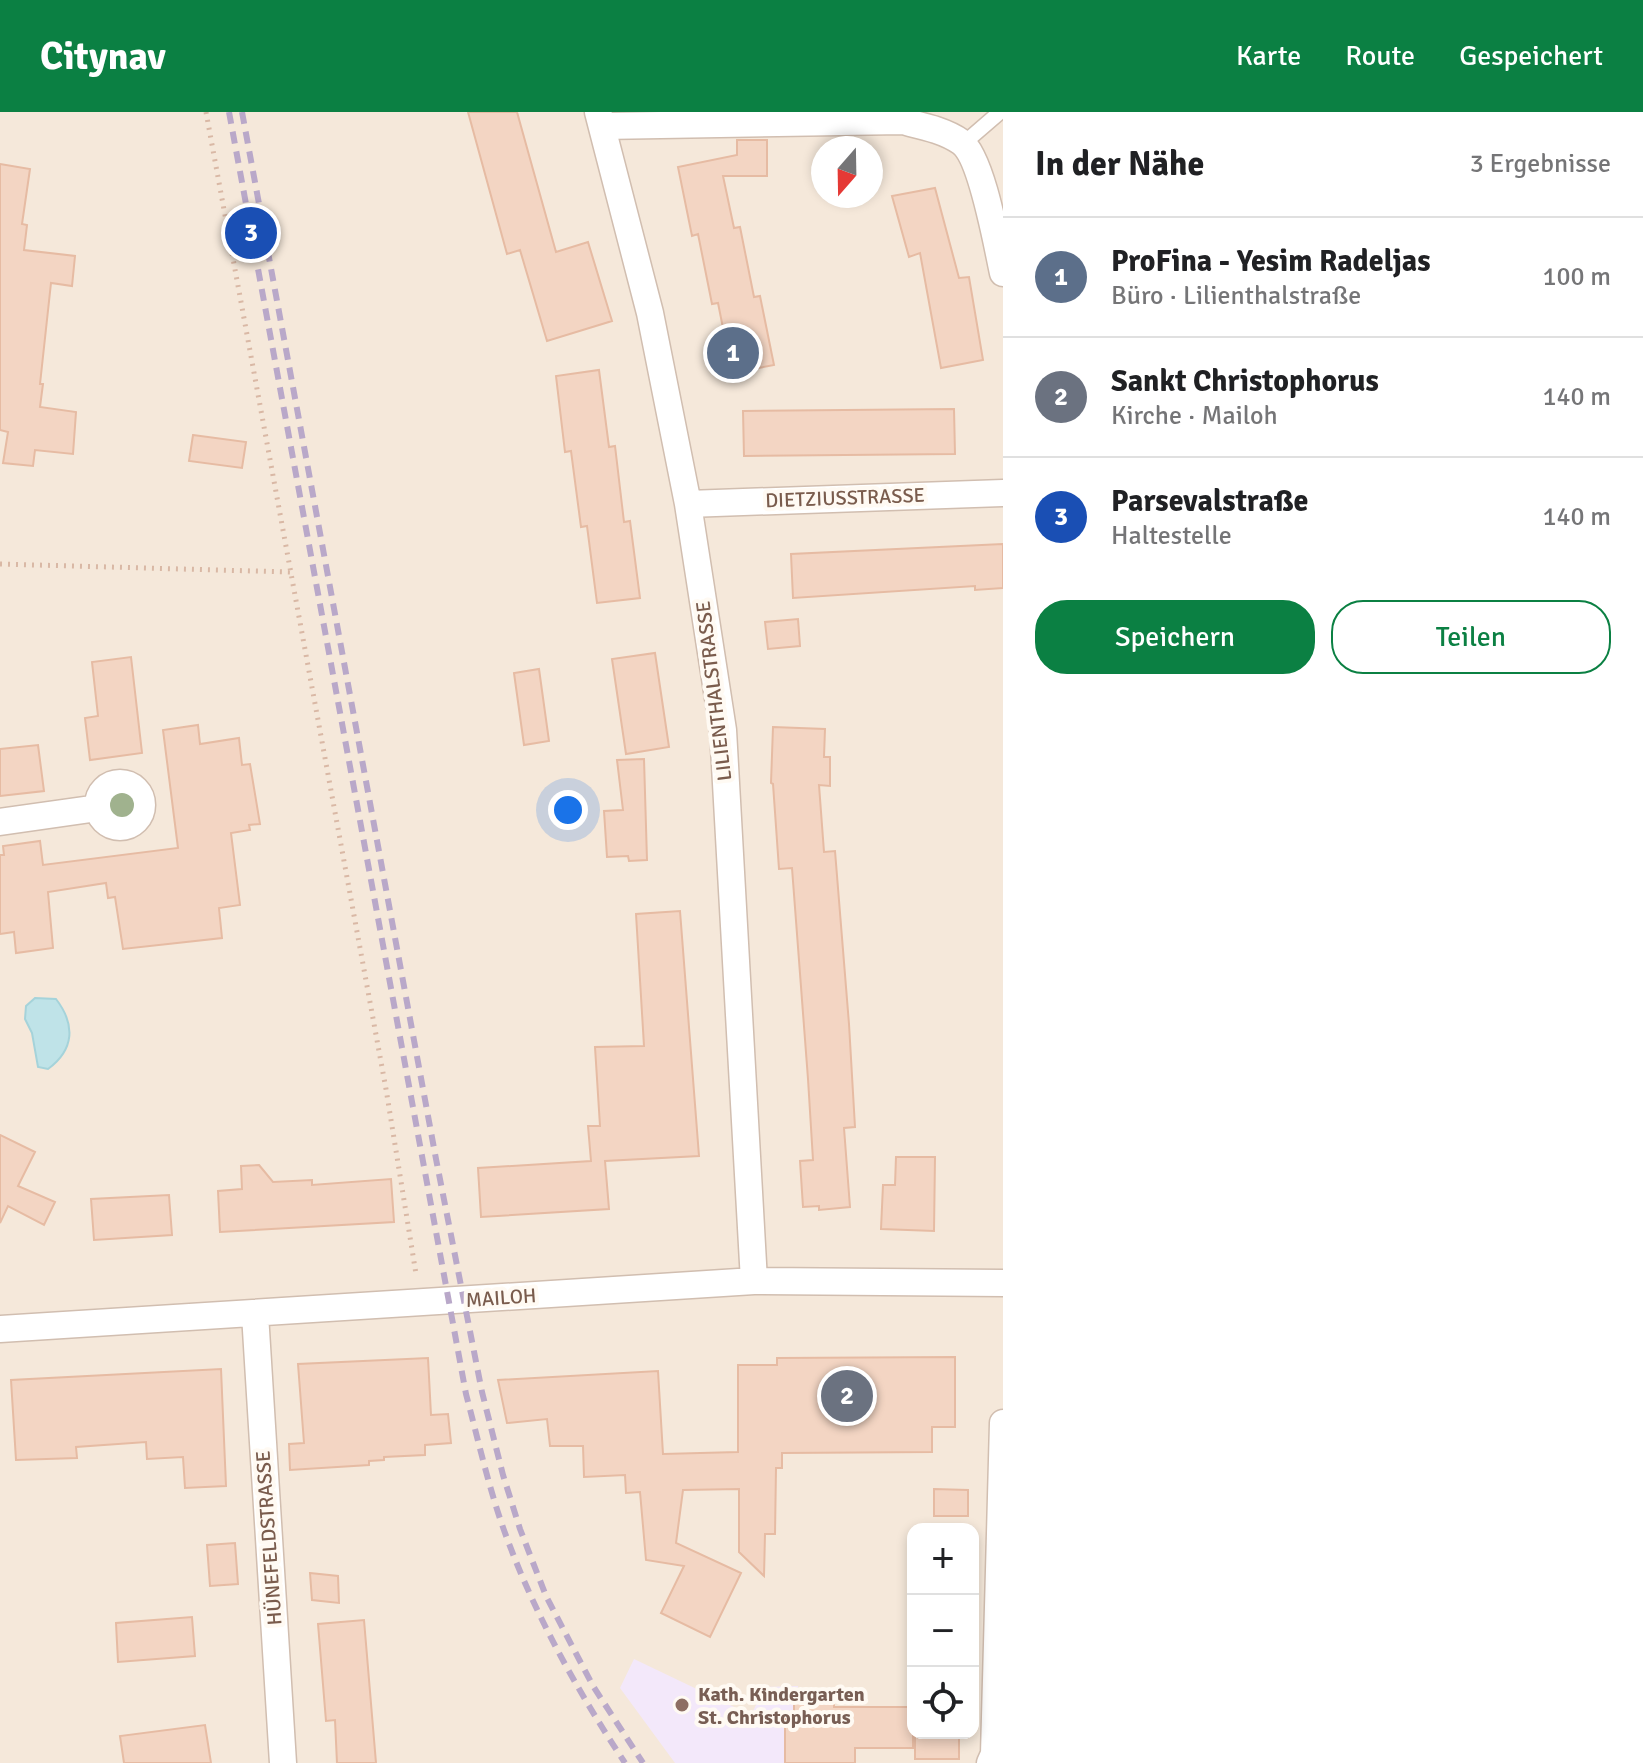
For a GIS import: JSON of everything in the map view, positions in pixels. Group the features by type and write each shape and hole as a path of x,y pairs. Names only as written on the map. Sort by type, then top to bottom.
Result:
{"street":[{"path":"600,119 902,121 933,129 963,144 976,167 1003,273"},
{"name":"LILIENTHALSTRASSE","path":"600,119 647,299 688,504 723,730 754,1281"},
{"name":"DIETZIUSSTRASSE","path":"688,504 1003,493"},
{"path":"0,822 98,808"},
{"name":"MAILOH","path":"0,1329 754,1281 1003,1283"},
{"name":"HÜNEFELDSTRASSE","path":"255,1314 283,1763"},
{"path":"990,1763 994,1754 1003,1423"}],"lane":[{"path":"963,144 1000,112"}],"path":[{"path":"206,112 386,1089 420,1303"},
{"path":"0,564 290,572"}],"shaded area":[{"path":"0,112 1003,112 1003,1763 0,1763"},
{"name":"Kath. Kindergarten St. Christophorus","path":"634,1659 751,1715 765,1687 798,1686 798,1696 834,1695 834,1715 855,1748 855,1763 675,1763 620,1688"}],"water":[{"path":"35,998 56,999 69,1028 63,1054 48,1069 38,1067 32,1033 25,1019 26,1006"}],"building":[{"path":"468,112 517,112 556,252 588,242 612,321 547,341 520,250 507,254"},
{"path":"737,140 767,140 767,176 723,176 734,228 740,227 754,297 760,296 774,365 732,373 718,303 712,304 698,234 692,236 678,167 737,155"},
{"path":"0,164 30,169 22,224 27,225 24,250 75,256 72,286 51,283 40,384 43,384 40,407 76,412 73,454 35,450 33,466 3,463 8,432 0,430"},
{"path":"935,188 959,278 969,277 983,360 941,368 920,253 909,257 892,196"},
{"path":"599,370 609,447 615,446 624,522 630,521 640,598 597,603 587,526 581,527 571,451 565,452 556,376"},
{"path":"954,409 955,454 744,456 743,411"},
{"path":"193,435 246,442 242,468 189,461"},
{"path":"1003,544 1003,588 975,590 975,586 793,598 791,554"},
{"path":"798,619 800,646 768,649 765,622"},
{"path":"655,653 669,747 626,754 612,659"},
{"path":"131,657 142,753 90,760 85,718 98,716 92,662"},
{"path":"539,669 549,741 524,745 514,673"},
{"path":"198,725 200,744 239,738 242,765 250,764 260,824 249,825 250,830 231,833 240,905 219,908 222,938 123,949 115,897 108,898 106,883 48,892 53,948 16,953 14,932 0,934 0,855 4,855 3,846 40,841 43,865 178,848 163,730"},
{"path":"773,727 825,729 824,757 830,757 830,786 819,785 824,852 835,851 849,1024 855,1127 844,1128 850,1207 819,1210 819,1206 803,1207 800,1161 813,1160 808,1079 792,868 779,869 771,783"},
{"path":"38,745 44,791 0,796 0,749"},
{"path":"644,759 647,860 629,861 628,856 607,857 604,811 623,810 617,760"},
{"path":"680,911 699,1156 605,1161 609,1209 481,1217 478,1168 591,1161 588,1126 600,1126 595,1047 644,1046 636,914"},
{"path":"0,1135 35,1152 18,1186 55,1202 44,1225 8,1206 0,1223"},
{"path":"896,1157 935,1157 934,1231 881,1229 883,1185 895,1185"},
{"path":"259,1165 273,1182 312,1180 312,1185 391,1179 394,1222 220,1232 218,1191 242,1189 241,1166"},
{"path":"169,1195 172,1235 94,1240 91,1199"},
{"path":"955,1357 955,1427 932,1427 932,1452 782,1453 782,1468 776,1468 775,1534 765,1534 764,1576 739,1552 739,1489 683,1490 676,1543 741,1573 710,1637 661,1613 684,1566 646,1560 640,1492 626,1493 625,1475 584,1477 583,1446 550,1446 547,1419 507,1423 498,1380 658,1371 663,1454 738,1452 738,1365 777,1365 777,1358"},
{"path":"428,1358 431,1415 448,1414 451,1443 425,1445 425,1455 384,1457 384,1460 369,1461 369,1465 290,1470 289,1444 304,1443 298,1364"},
{"path":"221,1369 226,1486 185,1488 183,1457 147,1459 146,1442 76,1447 77,1458 16,1460 11,1380"},
{"path":"934,1489 968,1490 968,1516 934,1516"},
{"path":"235,1543 238,1584 210,1586 207,1545"},
{"path":"310,1573 338,1576 339,1603 312,1600"},
{"path":"192,1617 195,1656 118,1662 116,1623"},
{"path":"364,1620 376,1763 337,1763 335,1720 326,1721 318,1624"},
{"path":"834,1695 834,1707 907,1707 907,1739 913,1739 913,1748 855,1748 855,1763 785,1763 785,1716 794,1716 794,1696"},
{"path":"205,1725 211,1763 124,1763 120,1736"},
{"path":"915,1739 959,1739 959,1759 915,1759"}],"railway":[{"path":"229,112 466,1394 496,1505 532,1600 560,1656 625,1763"},
{"path":"242,112 482,1392 503,1475 546,1596 593,1686 643,1763"}],"place":[{"name":"Parsevalstraße","path":"251,233"},
{"name":"ProFina - Yesim Radeljas","path":"733,353"},
{"name":"Sankt Christophorus","path":"847,1396"},
{"name":"Kath. Kindergarten St. Christophorus","path":"682,1705"}]}
